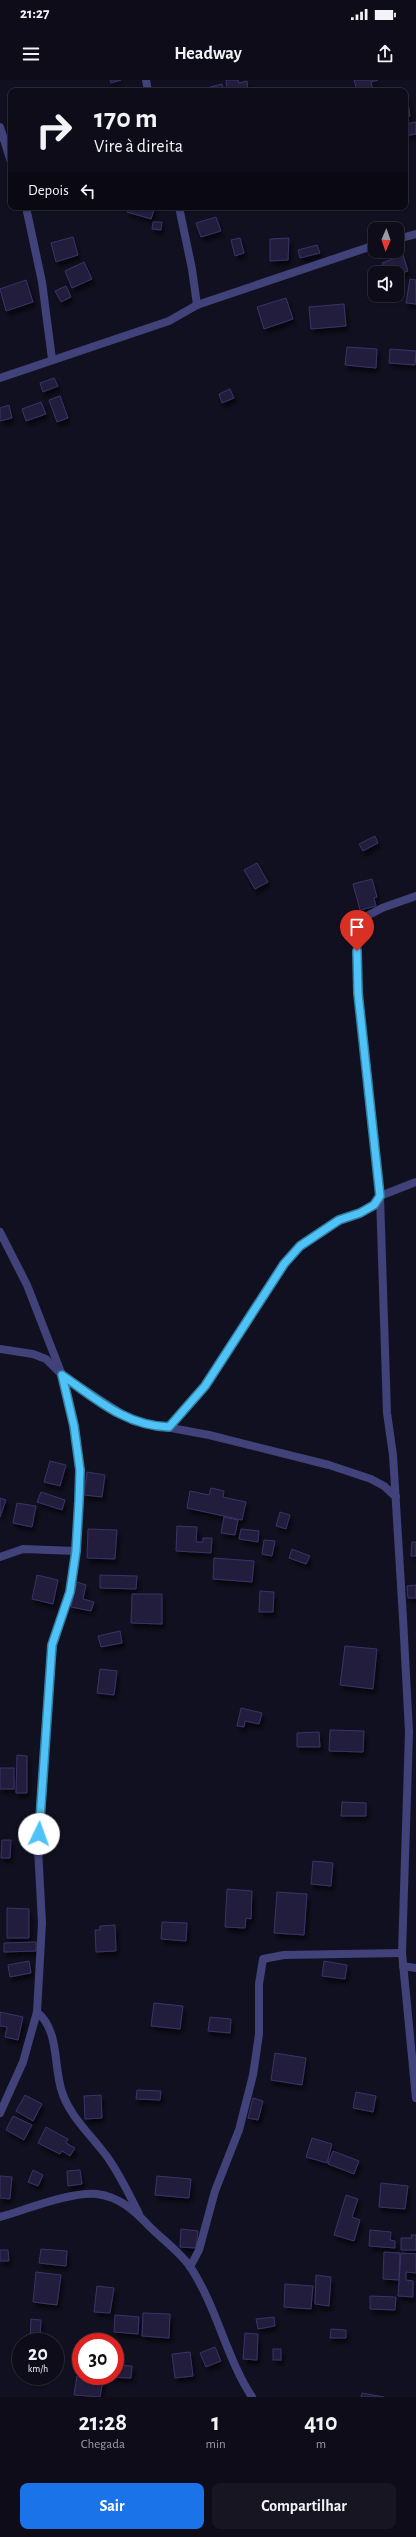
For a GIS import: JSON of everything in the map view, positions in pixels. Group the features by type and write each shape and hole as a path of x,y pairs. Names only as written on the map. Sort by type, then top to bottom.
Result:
{"street":[{"path":"0,127 8,152"},
{"path":"27,210 42,282 52,359"},
{"path":"180,210 192,269 197,305"},
{"path":"404,237 416,234"},
{"path":"0,378 52,359 169,321 197,305 368,247"},
{"path":"416,896 382,908 367,916 358,938 358,993 380,1196 387,1413 393,1455 396,1497 409,1732 402,1953 416,2098"},
{"path":"169,1427 205,1386 284,1264 300,1246 339,1220 360,1213 374,1205 380,1196 416,1182"},
{"path":"0,1232 27,1285 62,1375 74,1426 80,1470 76,1551 70,1592 52,1645 38,1848 42,1923 37,2012 22,2062 0,2113"},
{"path":"0,1349 33,1354 46,1359 62,1375 133,1422 152,1426 169,1427 329,1465 371,1478 384,1486 396,1497"},
{"path":"0,1557 22,1549 76,1551"},
{"path":"190,2267 200,2250 215,2191 239,2130 253,2075 259,2034 259,1984 263,1959 277,1955 402,1953"},
{"path":"403,1966 416,1968"},
{"path":"37,2012 48,2022 52,2035 62,2093 69,2108 108,2157 140,2216"},
{"path":"0,2217 62,2198 96,2194 120,2200 140,2216 190,2267 210,2306 238,2376 252,2397"}],"building":[{"path":"110,80 121,80 111,83"},
{"path":"226,80 238,80 239,83 247,81 248,88 227,88"},
{"path":"354,80 378,80 371,82 372,88 356,88"},
{"path":"222,84 223,88 210,88"},
{"path":"408,102 410,116 408,116"},
{"path":"416,122 416,134 408,135 408,123"},
{"path":"128,210 154,210 151,219 127,212"},
{"path":"216,217 221,231 201,237 196,223"},
{"path":"153,222 162,222 161,230 152,229"},
{"path":"73,237 78,255 56,262 51,243"},
{"path":"240,238 244,253 235,256 231,240"},
{"path":"289,238 288,260 270,261 270,239"},
{"path":"317,245 320,253 300,258 298,250"},
{"path":"395,258 404,258 408,271 404,272 404,266 383,266 382,263"},
{"path":"84,262 92,279 72,288 65,271"},
{"path":"410,279 416,280 416,304 406,303"},
{"path":"26,280 33,302 6,311 0,289"},
{"path":"66,286 71,297 61,302 55,291"},
{"path":"286,298 293,319 264,329 257,307"},
{"path":"344,304 346,326 311,329 309,307"},
{"path":"347,347 377,349 376,368 345,365"},
{"path":"390,349 416,351 415,365 389,363"},
{"path":"54,378 58,386 43,392 40,383"},
{"path":"230,389 234,398 222,403 219,394"},
{"path":"60,396 68,418 57,422 49,400"},
{"path":"41,402 46,414 26,421 22,409"},
{"path":"9,405 12,418 0,421 0,408"},
{"path":"375,836 378,843 363,851 359,844"},
{"path":"257,863 268,882 255,889 244,870"},
{"path":"372,879 377,897 374,898 376,906 360,910 353,884"},
{"path":"50,1461 66,1465 60,1486 44,1482"},
{"path":"87,1472 105,1475 102,1497 84,1495"},
{"path":"211,1488 224,1491 223,1497 246,1502 242,1520 187,1508 190,1491 209,1495"},
{"path":"41,1492 65,1500 62,1510 37,1502"},
{"path":"0,1498 6,1500 0,1517"},
{"path":"17,1503 36,1506 32,1527 13,1523"},
{"path":"280,1512 290,1515 286,1529 276,1526"},
{"path":"224,1517 238,1520 235,1535 221,1533"},
{"path":"177,1526 197,1527 196,1542 203,1542 203,1538 212,1538 211,1553 176,1551"},
{"path":"88,1529 117,1530 115,1559 87,1558"},
{"path":"241,1529 259,1531 258,1542 239,1539"},
{"path":"264,1540 275,1541 272,1556 262,1554"},
{"path":"412,1542 416,1542 416,1556 411,1556"},
{"path":"292,1549 310,1556 306,1564 289,1558"},
{"path":"214,1558 254,1561 252,1582 213,1579"},
{"path":"37,1575 58,1580 53,1604 32,1599"},
{"path":"100,1575 137,1576 136,1589 100,1588"},
{"path":"77,1582 86,1585 83,1599 94,1602 91,1611 71,1607"},
{"path":"416,1585 416,1598 408,1598 407,1586"},
{"path":"260,1591 274,1592 273,1612 259,1612"},
{"path":"132,1594 162,1594 162,1624 131,1623"},
{"path":"120,1631 122,1643 101,1647 98,1636"},
{"path":"345,1646 377,1649 373,1689 340,1685"},
{"path":"100,1669 117,1671 114,1695 97,1693"},
{"path":"241,1708 262,1713 259,1724 245,1721 244,1727 237,1726"},
{"path":"330,1730 364,1731 363,1752 329,1751"},
{"path":"319,1732 320,1747 297,1747 297,1733"},
{"path":"17,1755 27,1756 27,1793 16,1793"},
{"path":"0,1768 14,1768 14,1789 0,1789"},
{"path":"342,1802 366,1803 366,1816 341,1816"},
{"path":"2,1840 11,1840 10,1858 1,1858"},
{"path":"313,1861 333,1863 331,1886 311,1884"},
{"path":"227,1889 252,1891 251,1919 246,1918 245,1928 225,1927"},
{"path":"277,1892 307,1894 304,1935 274,1933"},
{"path":"7,1908 29,1909 29,1938 7,1938"},
{"path":"162,1922 187,1923 186,1941 161,1939"},
{"path":"115,1925 116,1951 96,1952 95,1930 100,1930 100,1926"},
{"path":"36,1942 36,1951 4,1952 4,1943"},
{"path":"29,1961 31,1973 10,1977 8,1965"},
{"path":"324,1961 347,1965 345,1979 322,1976"},
{"path":"154,2003 183,2006 180,2029 151,2026"},
{"path":"0,2012 23,2017 18,2040 5,2037 7,2027 0,2026"},
{"path":"210,2017 231,2019 230,2033 208,2031"},
{"path":"275,2053 306,2058 302,2085 271,2080"},
{"path":"137,2090 161,2091 160,2100 136,2099"},
{"path":"356,2092 376,2096 373,2112 353,2108"},
{"path":"25,2095 42,2104 33,2121 16,2111"},
{"path":"101,2095 102,2118 85,2119 84,2096"},
{"path":"253,2098 263,2101 258,2120 248,2118"},
{"path":"13,2116 32,2125 24,2140 6,2130"},
{"path":"46,2127 68,2139 66,2143 75,2148 70,2156 62,2151 60,2154 38,2143"},
{"path":"312,2138 332,2144 327,2163 306,2157"},
{"path":"333,2151 359,2161 354,2174 328,2164"},
{"path":"33,2170 43,2175 38,2186 28,2182"},
{"path":"80,2170 82,2184 68,2186 67,2171"},
{"path":"0,2176 12,2177 10,2199 0,2198"},
{"path":"157,2176 191,2179 189,2198 155,2195"},
{"path":"381,2183 408,2186 405,2209 379,2207"},
{"path":"346,2195 358,2199 352,2217 360,2220 354,2241 334,2235"},
{"path":"181,2229 198,2231 196,2248 180,2247"},
{"path":"370,2230 391,2232 390,2240 395,2241 395,2248 369,2246"},
{"path":"411,2235 416,2235 416,2250 401,2250 401,2238 412,2238"},
{"path":"41,2249 67,2251 66,2266 39,2263"},
{"path":"0,2250 8,2250 9,2261 0,2261"},
{"path":"384,2252 400,2253 399,2280 383,2279"},
{"path":"401,2253 416,2254 416,2273 406,2272 406,2280 413,2281 413,2297 398,2296"},
{"path":"36,2272 61,2275 57,2305 33,2302"},
{"path":"316,2275 331,2277 329,2306 315,2304"},
{"path":"285,2284 313,2286 311,2309 284,2307"},
{"path":"97,2286 114,2288 110,2313 94,2312"},
{"path":"370,2296 396,2297 395,2310 370,2309"},
{"path":"143,2313 170,2314 169,2338 142,2336"},
{"path":"115,2315 139,2317 138,2334 114,2332"},
{"path":"274,2317 275,2326 258,2329 256,2319"},
{"path":"31,2319 41,2320 40,2333 30,2333"},
{"path":"331,2329 346,2330 346,2338 330,2338"},
{"path":"245,2333 258,2334 257,2360 243,2359"},
{"path":"215,2347 221,2361 206,2367 200,2353"},
{"path":"273,2349 281,2349 281,2360 273,2360"},
{"path":"190,2352 193,2376 175,2378 172,2354"},
{"path":"124,2366 132,2366 131,2378 124,2378"},
{"path":"76,2385 102,2385 100,2397 74,2395"},
{"path":"362,2393 384,2397 361,2397"}],"route":[{"path":"39,1834 52,1645 70,1592 76,1551 79,1501 80,1470 74,1426 62,1375 133,1422 152,1426 169,1427 205,1386 227,1355 284,1264 300,1246 339,1220 360,1213 374,1205 380,1196 358,993 357,951"}]}
